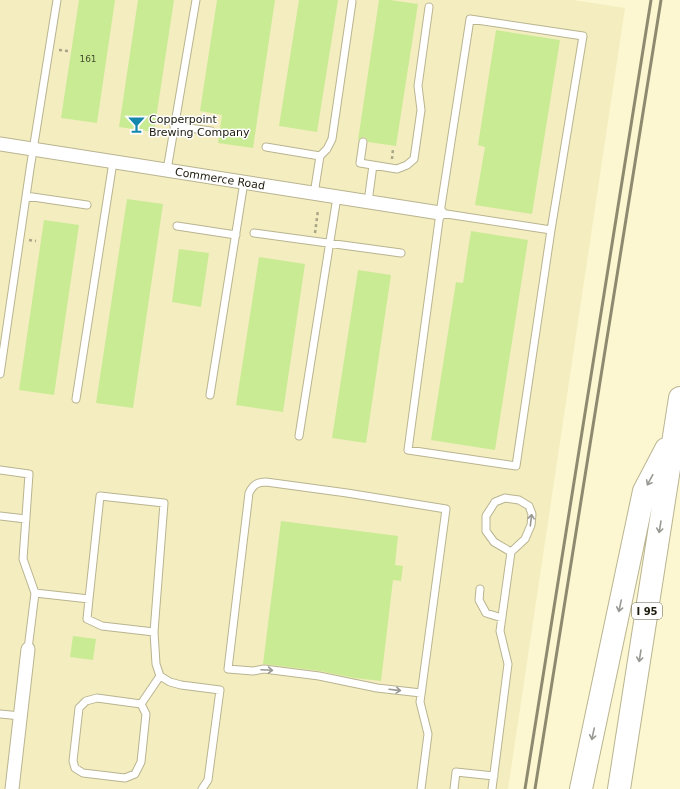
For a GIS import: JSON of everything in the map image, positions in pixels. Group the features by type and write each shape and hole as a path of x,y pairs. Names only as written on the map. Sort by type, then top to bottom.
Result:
{"highway":[{"name":"I 95","path":"619,789 680,398"},
{"path":"581,789 644,491 674,433"}],"street":[{"name":"Commerce Road","path":"0,144 440,213"},
{"path":"12,789 28,649"}],"lane":[{"path":"0,374 26,196 58,0"},
{"path":"167,170 196,0"},
{"path":"314,194 320,156 332,139 352,2"},
{"path":"363,142 360,163 397,169 407,165 414,159 421,110 418,86 429,7"},
{"path":"470,19 583,36 551,230 516,466 408,450 440,213 470,19"},
{"path":"174,126 211,131"},
{"path":"266,147 320,156"},
{"path":"76,399 113,162"},
{"path":"368,202 373,165"},
{"path":"210,395 244,182"},
{"path":"26,196 87,205"},
{"path":"299,436 337,197"},
{"path":"440,213 551,230"},
{"path":"176,226 236,235"},
{"path":"254,233 401,254"},
{"path":"0,470 29,474 22,558 35,593 28,649"},
{"path":"421,693 377,688 318,676 264,669 249,671 228,669 249,493 257,483 266,482 347,493 446,509 420,702 428,734 421,789"},
{"path":"154,632 102,626 87,619 100,496 164,503 154,632 156,664 160,676 170,682 181,685 220,690 208,780 202,789"},
{"path":"492,789 508,664 500,631 511,552 525,539 531,525 532,514 529,506 519,500 505,498 495,502 486,516 486,531 494,542 511,552"},
{"path":"0,516 26,519"},
{"path":"480,589 479,600 486,613 502,618"},
{"path":"35,593 89,599"},
{"path":"141,704 160,676"},
{"path":"97,698 141,704 146,714 141,762 135,774 125,778 83,773 75,768 72,761 79,708 86,701 97,698"},
{"path":"0,714 21,716"},
{"path":"454,789 456,772 494,776"}],"path":[{"path":"59,50 68,51"},
{"path":"391,160 393,149"},
{"path":"315,234 318,210"},
{"path":"26,240 36,241"}],"shaded area":[{"path":"0,0 573,0 625,8 508,789 0,789"}],"building":[{"path":"79,0 115,0 97,123 61,118"},
{"path":"138,0 174,0 154,132 119,127"},
{"path":"217,0 275,0 253,148 218,143 222,115 200,111"},
{"path":"299,0 338,0 317,132 279,126"},
{"path":"379,0 418,4 396,146 368,142 364,137 358,140"},
{"path":"496,30 560,40 532,214 475,205 485,147 478,145"},
{"path":"127,199 163,204 133,408 96,403"},
{"path":"44,220 79,225 54,395 19,390"},
{"path":"471,231 528,240 495,450 431,440 456,282 463,283"},
{"path":"179,249 209,253 201,307 172,302"},
{"path":"259,257 305,264 283,412 236,405"},
{"path":"358,270 391,275 366,443 332,438"},
{"path":"281,521 398,536 395,565 403,566 401,581 393,580 381,681 263,664"},
{"path":"73,636 96,639 93,660 70,657"}],"railway":[{"path":"525,789 651,0"},
{"path":"535,789 661,0"}],"place":[{"name":"Copperpoint Brewing Company","path":"136,125"}]}
